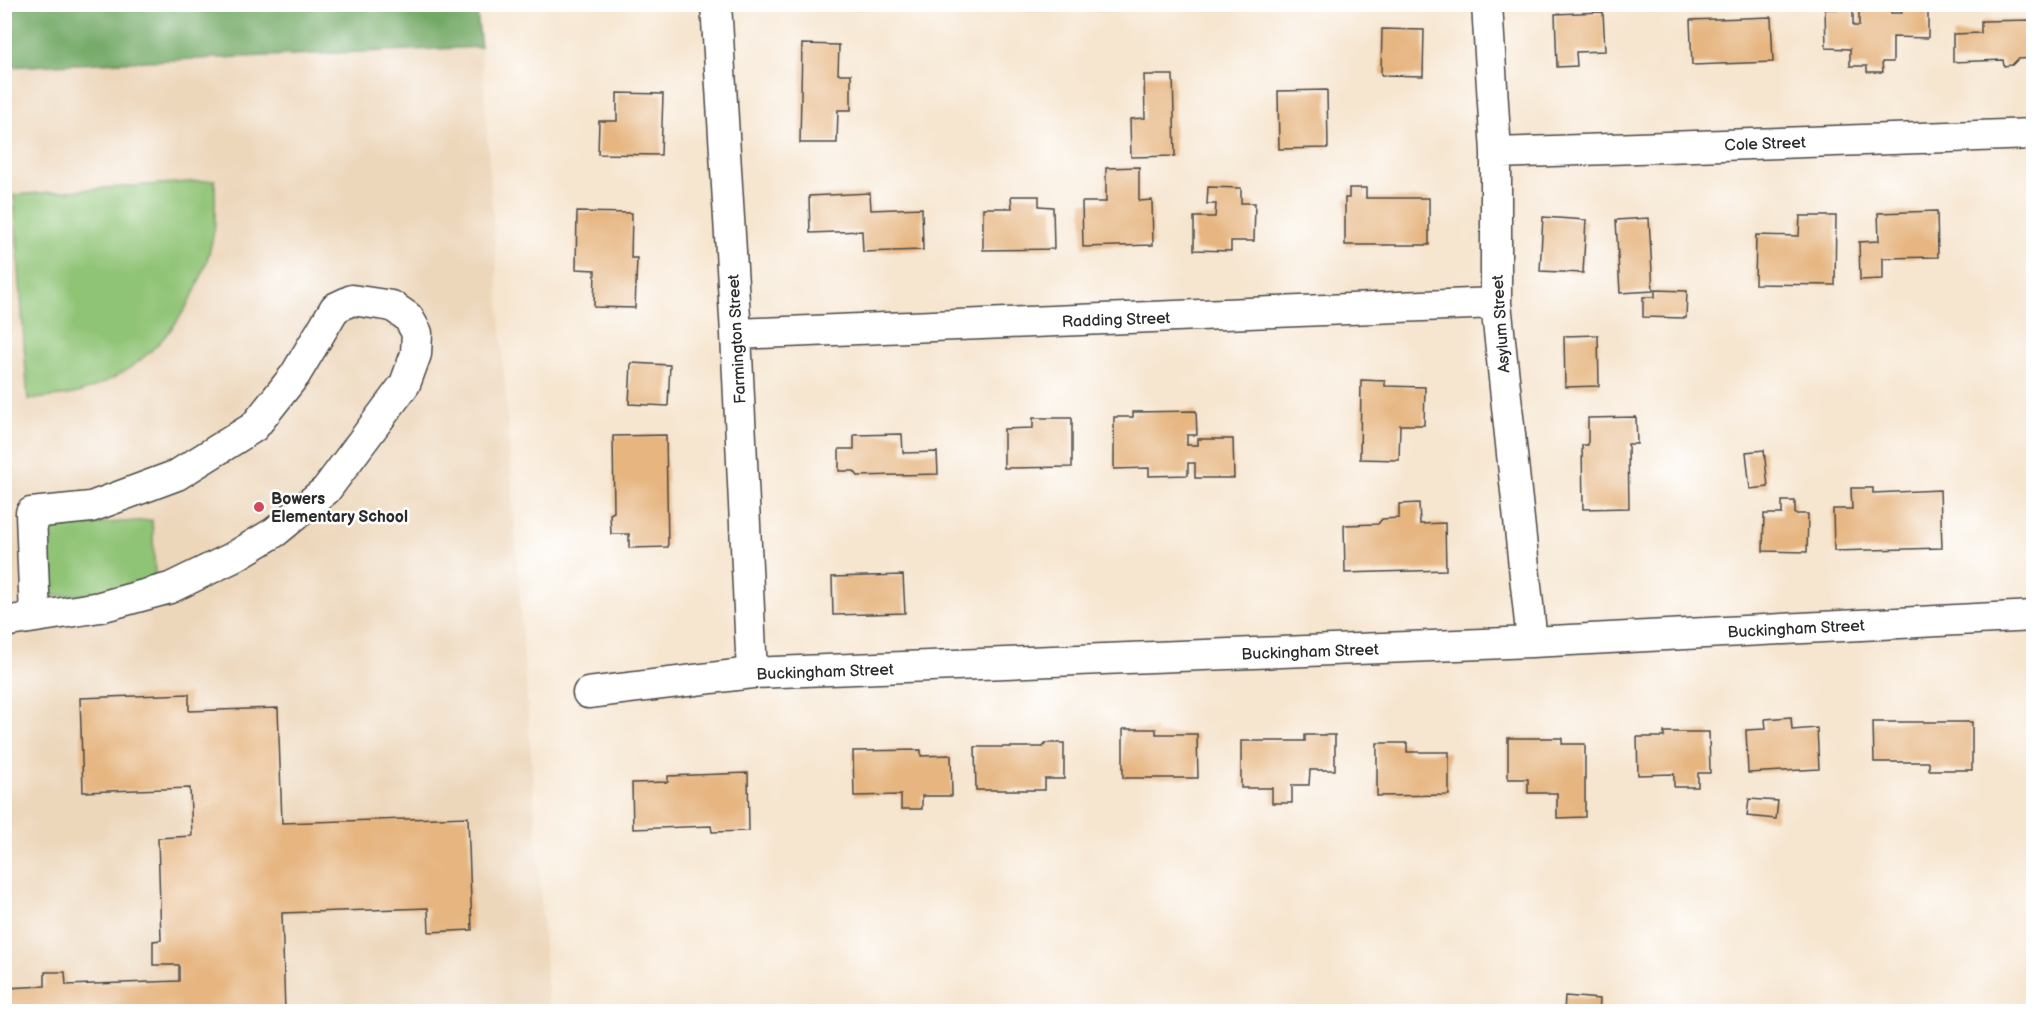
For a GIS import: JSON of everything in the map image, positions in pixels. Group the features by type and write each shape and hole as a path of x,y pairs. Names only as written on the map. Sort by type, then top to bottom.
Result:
{"street":[{"name":"Farmington Street","path":"716,4 736,334 752,673"},
{"name":"Asylum Street","path":"1487,4 1496,153 1496,303 1532,642"},
{"name":"Cole Street","path":"1496,153 2034,134"},
{"path":"4,622 100,607 170,588 232,558 275,532 326,490 405,384 416,354 417,333 408,317 392,306 352,300 335,308 295,375 254,428 177,475 91,507 31,513 35,617"},
{"name":"Radding Street","path":"736,334 1496,303"},
{"name":"Buckingham Street","path":"588,693 752,673 1532,642 2034,616"}],"shaded area":[{"name":"Bowers Elementary School","path":"481,47 549,1011 5,1011 4,67"}],"green space":[{"path":"1115,4 1115,9 804,7 804,5"},
{"path":"4,5 476,5 481,47 5,67"},
{"path":"215,180 215,225 207,259 185,310 169,332 129,368 105,382 78,393 28,400 14,195"},
{"path":"152,520 156,590 37,597 33,528"}],"building":[{"path":"1859,4 1891,4 1891,13 1902,13 1902,4 1928,4 1928,38 1893,37 1893,62 1882,62 1883,72 1867,72 1867,66 1850,66 1850,49 1826,48 1825,9 1853,9 1853,26 1859,26"},
{"path":"1603,12 1605,51 1576,52 1577,66 1557,67 1555,14"},
{"path":"1771,17 1773,62 1692,65 1690,20"},
{"path":"2034,20 2034,58 2018,59 2012,65 2004,66 2003,60 1953,62 1953,34 1981,33 1981,21"},
{"path":"1382,29 1424,30 1423,76 1381,75"},
{"path":"802,44 839,45 838,74 851,74 851,110 838,110 837,143 800,143"},
{"path":"1144,75 1173,75 1175,156 1131,157 1130,119 1145,118"},
{"path":"1327,90 1328,148 1279,149 1278,91"},
{"path":"617,93 663,94 661,155 598,154 599,121 617,121"},
{"path":"1139,167 1139,201 1152,200 1153,245 1083,247 1082,202 1106,202 1106,168"},
{"path":"1208,187 1241,188 1241,203 1255,203 1254,241 1231,241 1231,251 1194,250 1194,217 1215,217 1216,204 1207,204"},
{"path":"1349,188 1366,188 1366,198 1429,198 1429,245 1345,245 1345,198 1349,198"},
{"path":"870,193 871,210 922,208 923,250 863,252 862,231 810,233 809,196"},
{"path":"1011,196 1039,196 1039,206 1053,207 1054,249 983,250 983,208 1012,208"},
{"path":"1937,211 1938,257 1883,258 1883,279 1860,280 1859,242 1879,241 1878,213"},
{"path":"577,212 632,213 631,258 637,258 635,308 594,307 595,270 576,269"},
{"path":"1800,216 1836,216 1835,285 1755,284 1756,235 1799,236"},
{"path":"1543,217 1586,220 1583,273 1540,271"},
{"path":"1649,218 1653,291 1620,293 1616,220"},
{"path":"1655,290 1687,291 1686,318 1643,317 1643,297 1655,297"},
{"path":"1598,335 1599,386 1565,387 1564,336"},
{"path":"631,363 670,365 668,406 629,404"},
{"path":"1361,380 1385,381 1385,386 1425,387 1424,425 1400,425 1399,460 1360,459"},
{"path":"1196,411 1197,435 1187,435 1187,445 1198,445 1198,439 1233,439 1234,478 1195,478 1195,463 1188,463 1188,475 1149,476 1149,468 1114,469 1114,417 1133,417 1133,412"},
{"path":"1636,417 1637,444 1628,444 1629,508 1583,509 1582,445 1588,445 1588,418"},
{"path":"1033,418 1072,418 1072,467 1004,468 1004,429 1033,428"},
{"path":"902,434 903,453 937,452 938,474 858,476 854,471 839,471 839,449 854,449 854,435"},
{"path":"666,435 668,547 629,548 629,534 611,534 610,514 614,512 613,436"},
{"path":"1764,450 1768,487 1750,489 1746,452"},
{"path":"1851,488 1873,488 1873,493 1940,490 1942,548 1834,551 1833,509 1852,509"},
{"path":"1782,501 1795,501 1795,514 1808,514 1807,552 1763,551 1764,514 1782,514"},
{"path":"1419,503 1420,524 1445,523 1446,570 1345,573 1344,525 1378,524 1382,519 1399,518 1399,504"},
{"path":"903,575 905,613 833,615 832,577"},
{"path":"189,694 189,711 278,708 282,823 468,817 472,930 429,932 428,908 282,913 285,1012 8,1012 7,988 45,986 45,972 65,972 66,985 179,981 179,965 153,965 153,941 161,940 158,838 192,836 190,788 83,792 80,698"},
{"path":"1791,717 1792,730 1817,728 1819,769 1748,773 1746,730 1766,729 1765,719"},
{"path":"1873,722 1972,722 1972,770 1929,770 1929,762 1874,762"},
{"path":"1123,729 1156,729 1156,734 1197,734 1198,778 1123,778"},
{"path":"1664,732 1709,732 1710,773 1698,773 1698,787 1674,787 1674,774 1638,775 1637,737 1664,737"},
{"path":"1305,735 1335,735 1335,770 1310,770 1309,785 1292,785 1292,803 1272,803 1272,788 1241,788 1241,741 1305,741"},
{"path":"1508,738 1562,738 1562,744 1585,744 1585,817 1557,818 1557,793 1528,793 1528,779 1508,779"},
{"path":"1046,743 1064,743 1064,779 1045,779 1045,790 976,790 975,747 1043,747"},
{"path":"1377,743 1407,743 1407,752 1449,752 1449,795 1377,796"},
{"path":"921,750 921,756 951,755 952,796 922,796 922,809 901,809 901,795 854,796 853,751"},
{"path":"748,773 749,831 712,832 711,826 633,829 632,783 668,782 668,776"},
{"path":"1749,799 1778,801 1776,819 1747,816"},
{"path":"1565,996 1600,999 1599,1012 1564,1012"}],"place":[{"name":"Bowers Elementary School","path":"259,507"}]}
